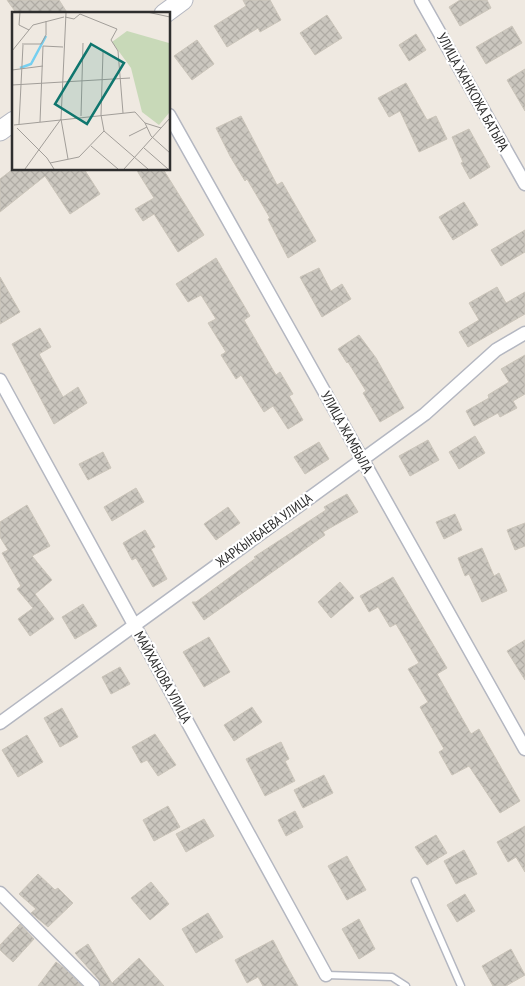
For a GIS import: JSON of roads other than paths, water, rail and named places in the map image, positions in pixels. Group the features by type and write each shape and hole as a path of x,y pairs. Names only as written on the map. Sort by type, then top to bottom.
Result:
{"street":[{"path":"167,12 183,0"},
{"name":"УЛИЦА ЖАНКОЖА БАТЫРА","path":"421,0 525,184"},
{"name":"УЛИЦА ЖАМБЫЛА","path":"170,116 525,749"},
{"path":"0,131 12,122"},
{"name":"ЖАРКЫНБАЕВА УЛИЦА","path":"0,723 425,414 496,350 525,333"},
{"name":"МАЙХАНОВА УЛИЦА","path":"0,380 326,975"},
{"path":"0,893 93,986"}],"lane":[{"path":"415,881 461,986"},
{"path":"326,975 392,977 406,986"}]}
